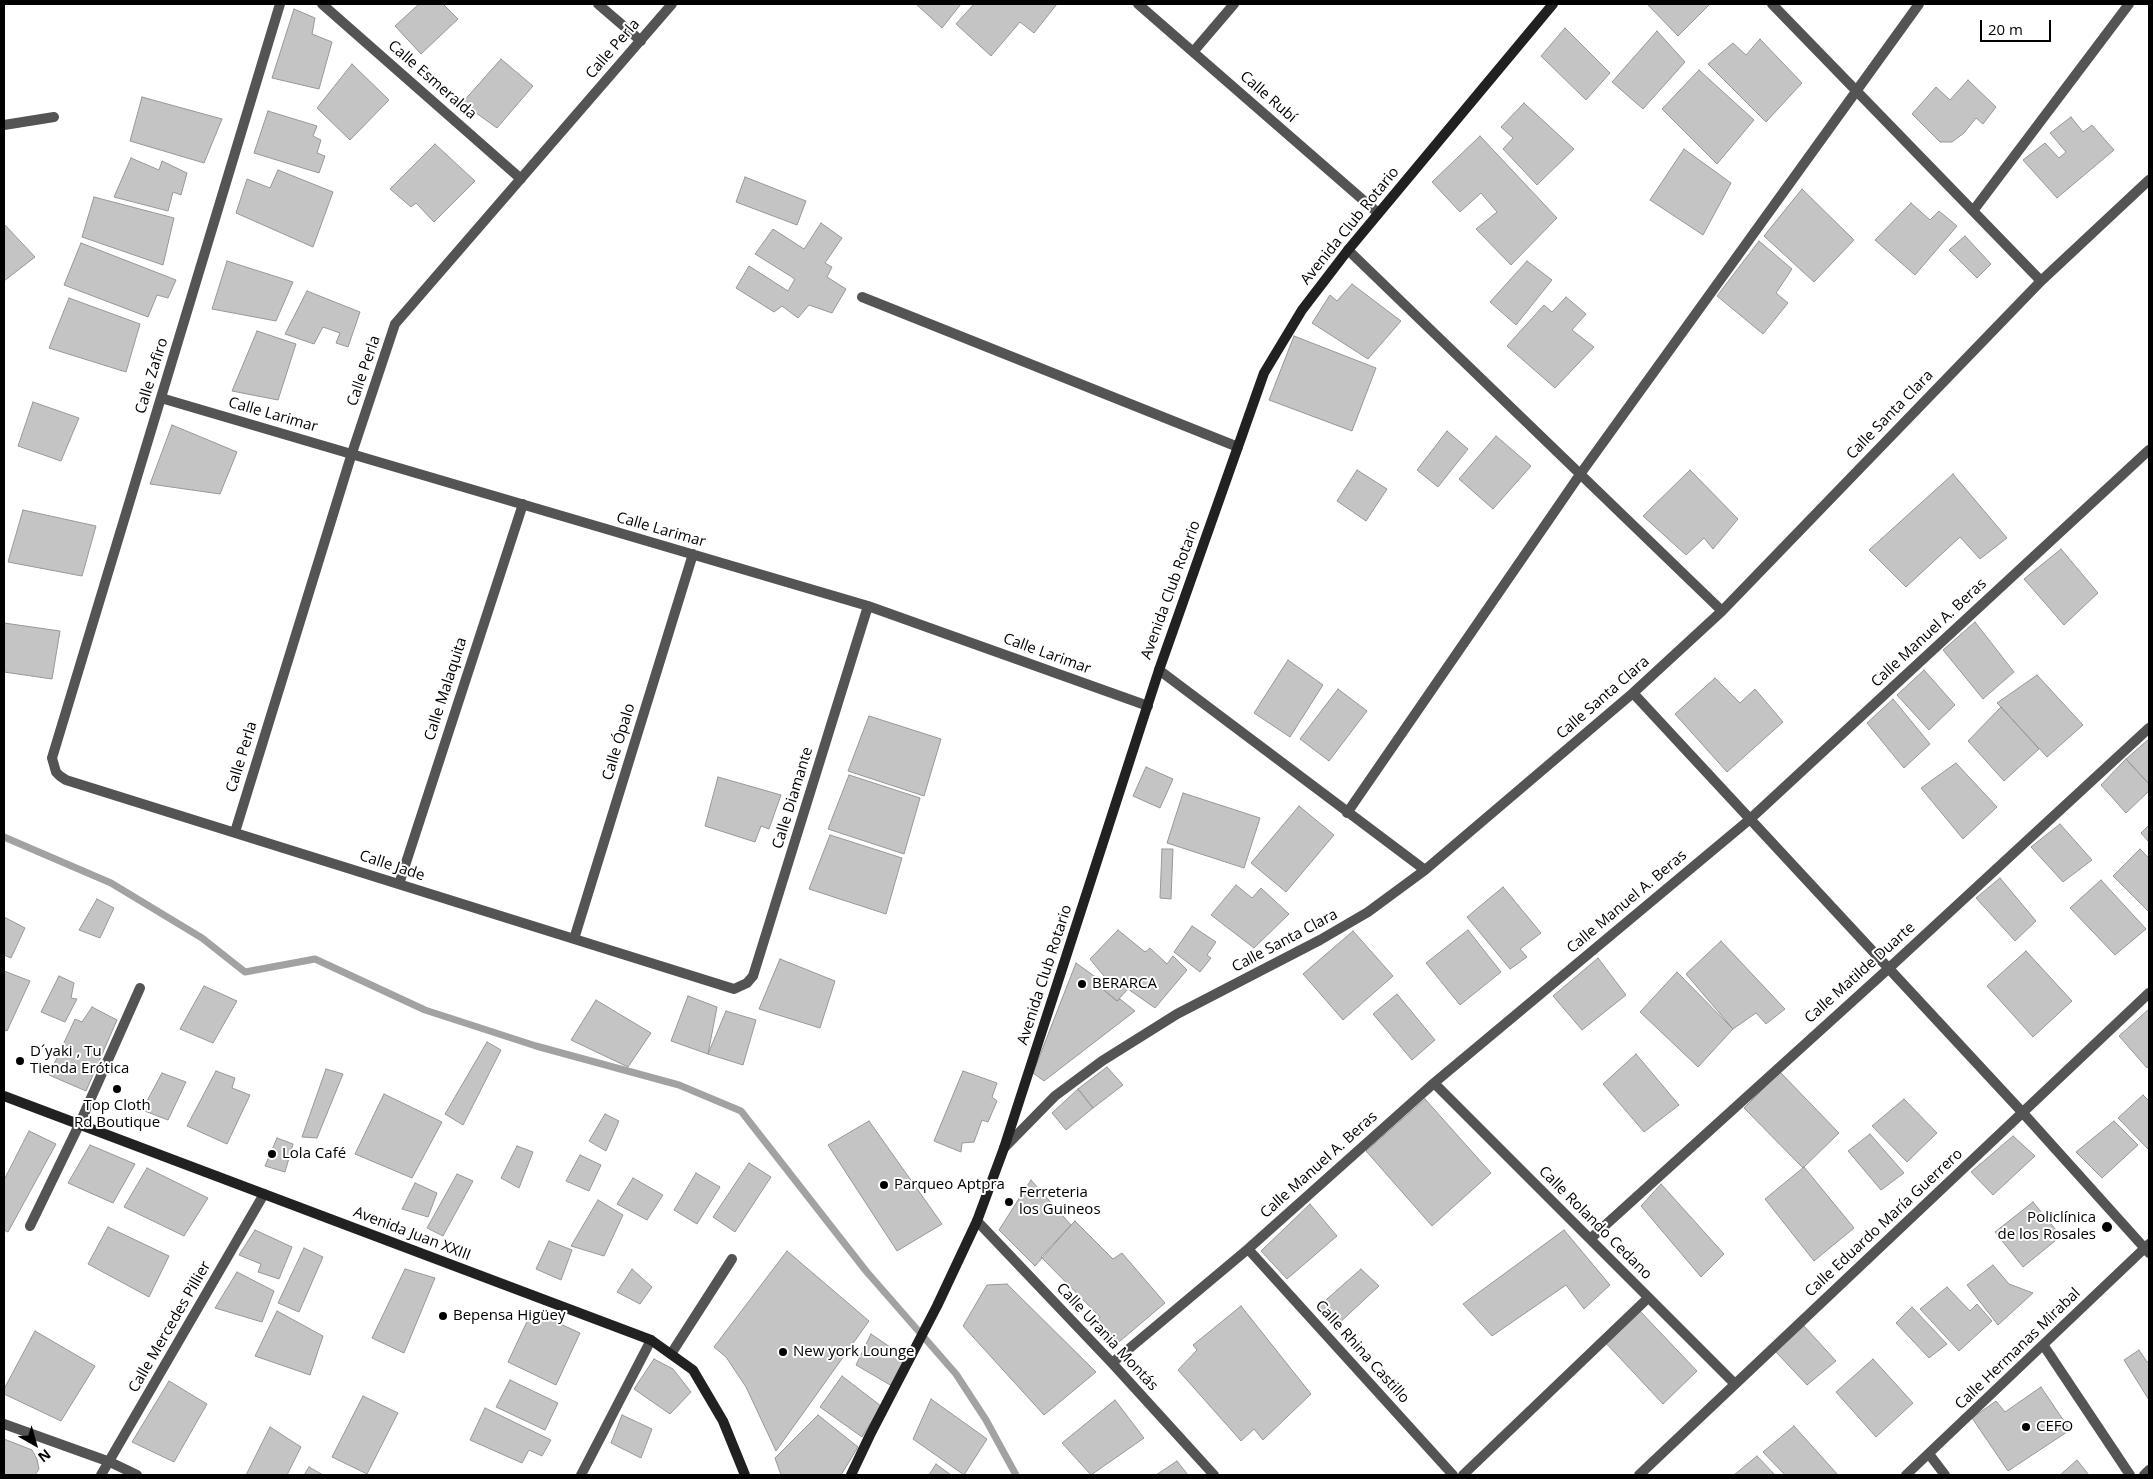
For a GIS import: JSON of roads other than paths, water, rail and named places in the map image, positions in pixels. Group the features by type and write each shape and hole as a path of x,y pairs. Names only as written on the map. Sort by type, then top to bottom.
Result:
{"main road":[{"name":"Avenida Club Rotario","path":"851,1475 937,1306 977,1221 1004,1148 1148,706 1158,670 1264,373 1302,310 1348,250 1553,4"},
{"name":"Avenida Juan XXIII","path":"4,1096 651,1340 693,1370 723,1421 745,1475"}],"street":[{"name":"Calle Zafiro","path":"52,758 280,4"},
{"name":"Calle Esmeralda","path":"322,4 521,179"},
{"path":"598,4 641,40"},
{"name":"Calle Perla","path":"235,832 352,454 395,324 672,4"},
{"name":"Calle Rubí","path":"1138,4 1378,213"},
{"path":"1193,52 1234,4"},
{"path":"1772,4 2041,281"},
{"path":"1347,813 1581,473 1919,4"},
{"path":"1973,211 2129,4"},
{"path":"4,125 54,117"},
{"name":"Calle Santa Clara","path":"1004,1148 1056,1096 1102,1061 1178,1014 1360,917 1425,870 1633,693 1722,611 2041,281 2149,180"},
{"path":"1348,250 1722,611"},
{"path":"862,297 1238,447"},
{"name":"Calle Larimar","path":"161,398 868,606 1148,706"},
{"name":"Calle Manuel A. Beras","path":"1112,1363 1248,1249 1434,1083 1749,820 2149,450"},
{"name":"Calle Malaquita","path":"399,884 523,504"},
{"name":"Calle Ópalo","path":"574,939 692,554"},
{"name":"Calle Diamante","path":"734,989 747,983 753,976 868,606"},
{"path":"1158,670 1425,870"},
{"path":"1633,693 2148,1248"},
{"name":"Calle Matilde Duarte","path":"1590,1239 1888,969 2149,728"},
{"name":"Calle Jade","path":"52,758 56,772 66,780 734,989"},
{"path":"30,1226 79,1125 140,988"},
{"name":"Calle Eduardo María Guerrero","path":"1639,1475 2149,993"},
{"name":"Calle Rolando Cedano","path":"1434,1083 1735,1384"},
{"name":"Calle Mercedes Pillier","path":"101,1475 264,1194"},
{"name":"Calle Urania Montás","path":"977,1221 1112,1363 1214,1475"},
{"name":"Calle Hermanas Mirabal","path":"1906,1475 2148,1248"},
{"name":"Calle Rhina Castillo","path":"1248,1249 1453,1475"},
{"path":"671,1354 732,1259"},
{"path":"1463,1475 1648,1298"},
{"path":"581,1475 651,1340"},
{"path":"2044,1346 2130,1475"},
{"path":"4,1424 110,1462 138,1475"},
{"path":"1929,1454 1945,1475"},
{"path":"2144,1475 2149,1470"}],"waterway":[{"path":"4,837 111,883 202,938 245,972 315,959 425,1010 536,1046 679,1085 741,1111 866,1271 956,1374 986,1420 1016,1475"}],"place":[{"name":"BERARCA","path":"1082,984"},
{"name":"D´yaki , Tu Tienda Erótica","path":"20,1061"},
{"name":"Top Cloth Rd Boutique","path":"117,1089"},
{"name":"Lola Café","path":"272,1154"},
{"name":"Parqueo Aptpra","path":"884,1185"},
{"name":"Ferreteria los Guineos","path":"1009,1202"},
{"name":"Policlínica de los Rosales","path":"2107,1227"},
{"name":"Bepensa Higüey","path":"443,1316"},
{"name":"New york Lounge","path":"783,1352"},
{"name":"CEFO","path":"2026,1427"}]}
